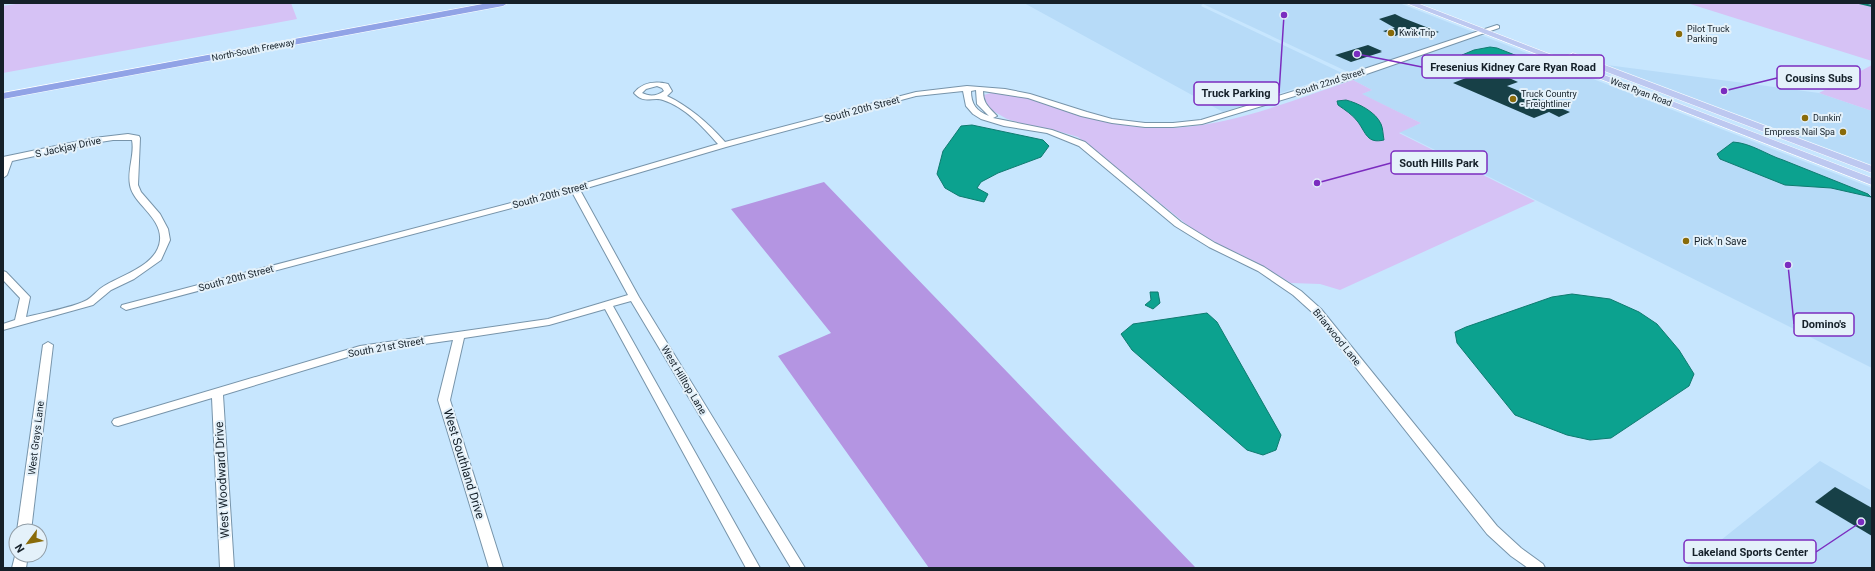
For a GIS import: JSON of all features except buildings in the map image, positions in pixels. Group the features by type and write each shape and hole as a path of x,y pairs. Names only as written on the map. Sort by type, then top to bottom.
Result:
{"highway":[{"name":"North-South Freeway","path":"3,87 460,3"},
{"name":"North-South Freeway","path":"3,96 502,3"}],"main road":[{"name":"West Ryan Road","path":"1410,3 1872,181"},
{"path":"1419,3 1482,26 1497,27"},
{"name":"West Ryan Road","path":"1434,3 1872,170"},
{"path":"1485,32 1501,34 1571,60 1645,84"},
{"path":"1626,86 1682,104 1720,119 1743,121"},
{"path":"1731,127 1758,132 1872,175"}],"street":[{"name":"South 22nd Street","path":"973,88 1005,91 1030,96 1084,114 1112,121 1146,125 1173,125 1202,122 1352,76 1497,27"},
{"name":"Briarwood Lane","path":"1007,123 994,117 982,108 979,98 973,88 967,98 971,107 981,116 994,121 1066,136 1082,144 1178,224 1212,245 1261,269 1297,293 1317,311 1492,530 1537,568"},
{"name":"South 20th Street","path":"126,307 575,189 723,145 916,94 973,88"},
{"path":"660,96 689,110 723,145"},
{"name":"S Jackjay Drive","path":"5,160 108,138 133,135 136,138 137,143 134,185 137,193 154,214 163,229 165,240 158,258 131,277 107,288 89,303 20,322"},
{"path":"3,175 5,160"},
{"name":"West Hilltop Lane","path":"575,189 634,297 798,568"},
{"path":"3,274 25,297 20,322 3,327"},
{"name":"South 21st Street","path":"118,422 360,350 549,322 608,306 634,297"},
{"path":"608,306 753,568"},
{"name":"West Southland Drive","path":"459,335 444,400 496,568"},
{"name":"West Grays Lane","path":"25,523 48,345"},
{"name":"West Woodward Drive","path":"217,393 227,568"}],"shaded area":[{"path":"22,3 291,3 297,19 3,73 3,6"},
{"path":"1024,3 1399,3 1872,188 1872,368 1399,132 1421,123 1361,94 1372,90 1353,80 1361,78 1203,4 1201,6 1342,73 1223,112"},
{"path":"1687,3 1872,3 1872,61"},
{"path":"1490,47 1497,48 1525,59 1485,57 1477,60 1462,55 1474,50"},
{"path":"1607,65 1819,93 1872,111 1872,165"},
{"path":"1872,65 1872,111 1819,93"},
{"path":"1353,80 1372,90 1362,94 1421,123 1399,133 1535,201 1340,290 1320,284 1291,283 1252,260 1222,246 1191,228 1078,137 1007,119 988,108 984,95 995,93 1024,97 1086,117 1121,125 1151,128 1184,127 1233,119 1281,105"},
{"path":"1346,100 1356,103 1371,112 1379,120 1382,126 1384,140 1378,141 1368,137 1356,119 1338,105 1337,101"},
{"path":"972,125 1043,140 1049,146 1041,157 998,173 981,182 977,188 988,194 984,202 959,196 945,188 937,174 943,151 961,126"},
{"path":"1733,142 1753,147 1868,194 1871,197 1831,188 1785,185 1720,159 1717,154"},
{"path":"824,182 1196,568 929,568 778,356 831,333 731,209"},
{"path":"1150,292 1158,292 1160,303 1153,309 1145,305 1151,300"},
{"path":"1572,294 1610,299 1639,312 1657,324 1679,350 1694,374 1689,386 1611,438 1590,440 1567,435 1515,415 1457,343 1455,332 1466,327 1552,297"},
{"path":"1207,313 1217,322 1281,435 1276,450 1263,455 1247,450 1132,350 1121,334 1133,324"},
{"path":"1820,461 1872,491 1872,568 1686,568"}],"waterway":[{"path":"1859,3 1872,6"}],"place":[{"name":"Truck Parking","path":"1284,15"},
{"name":"Kwik Trip","path":"1391,33"},
{"name":"Pilot Truck Parking","path":"1679,34"},
{"name":"Fresenius Kidney Care Ryan Road","path":"1357,54"},
{"name":"Cousins Subs","path":"1724,91"},
{"name":"Truck Country - Freightliner","path":"1513,99"},
{"name":"Dunkin'","path":"1805,118"},
{"name":"Empress Nail Spa","path":"1843,132"},
{"name":"South Hills Park","path":"1317,183"},
{"name":"Pick 'n Save","path":"1686,241"},
{"name":"Domino's","path":"1788,265"},
{"name":"Lakeland Sports Center","path":"1861,522"}]}
